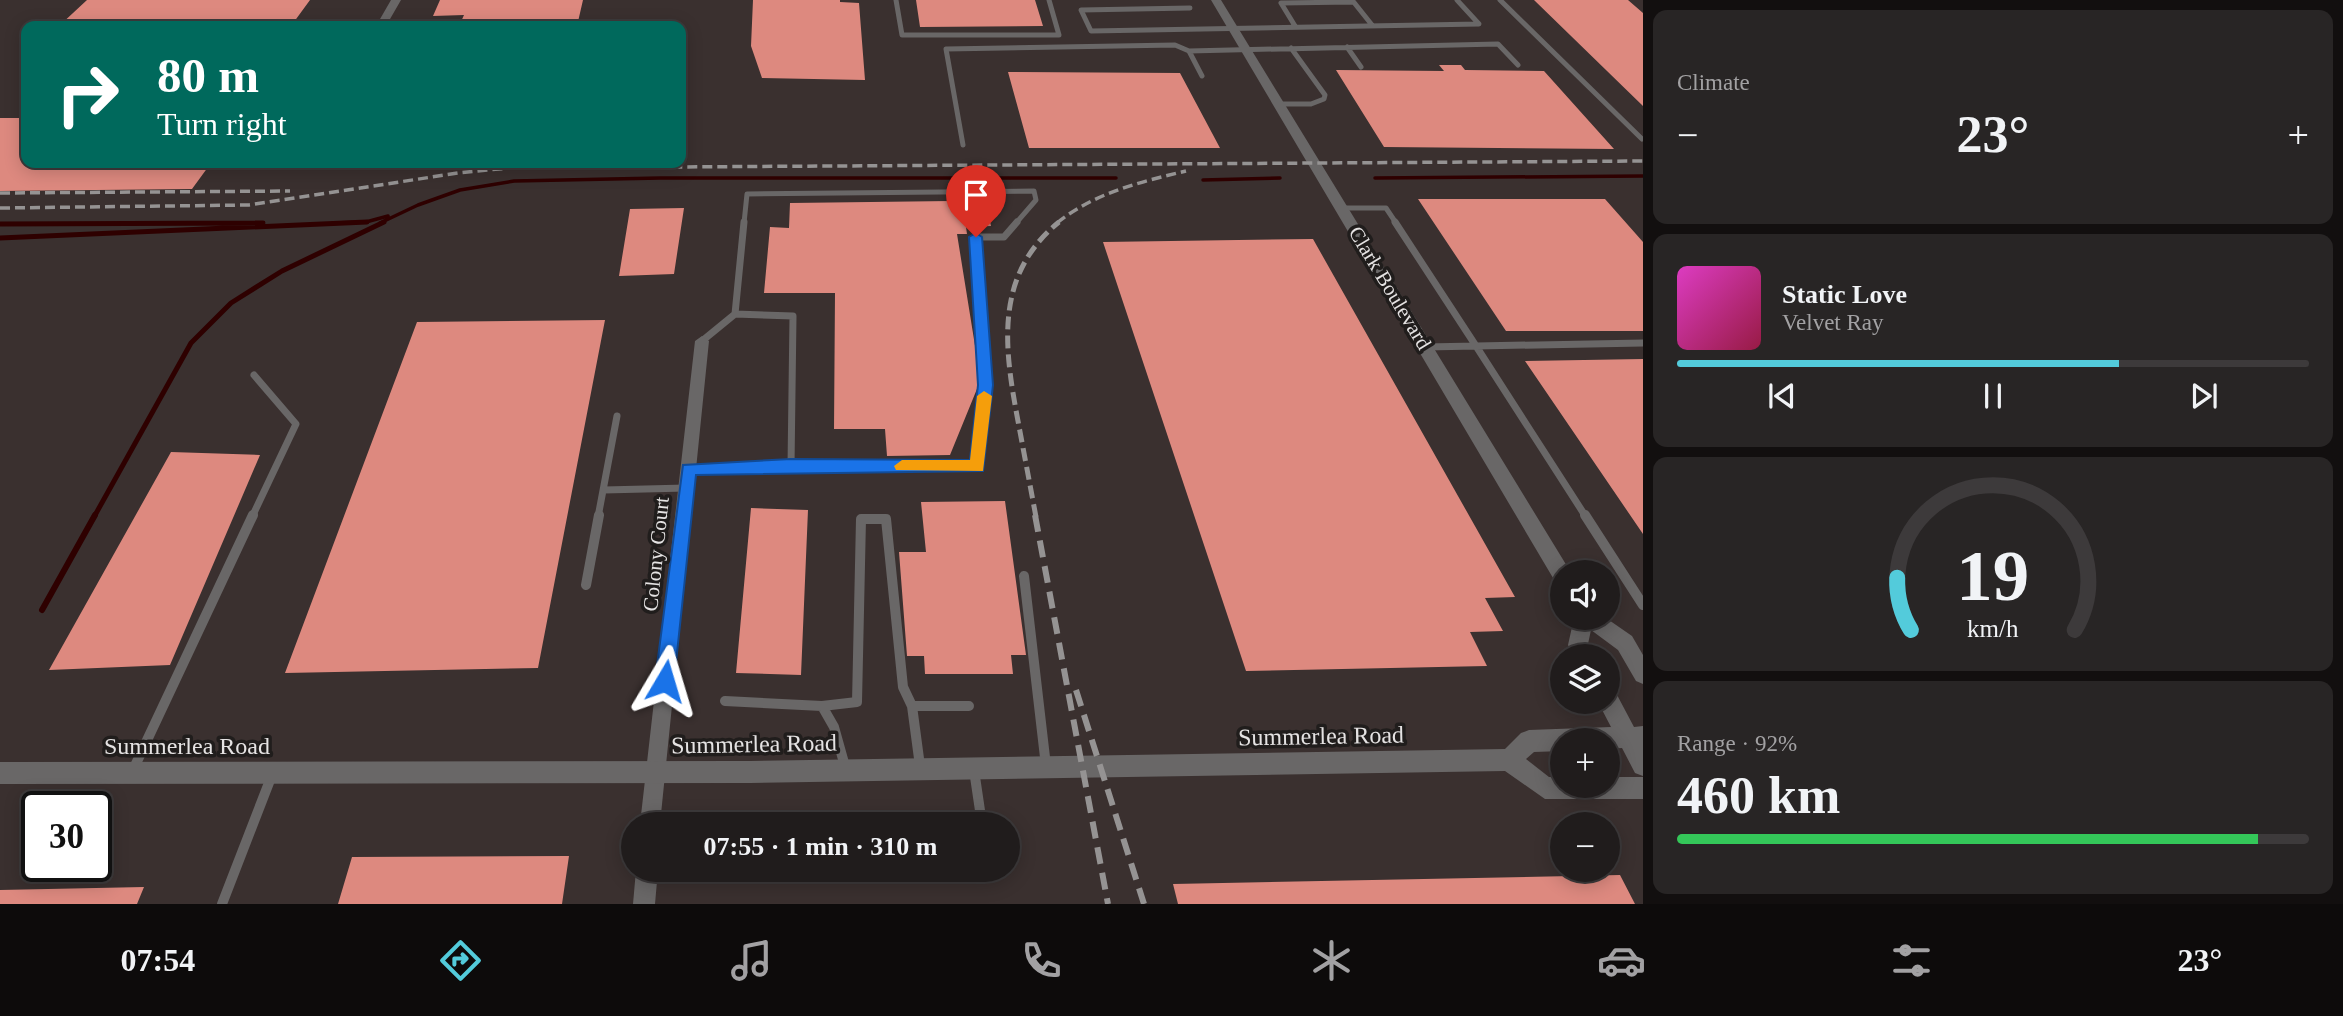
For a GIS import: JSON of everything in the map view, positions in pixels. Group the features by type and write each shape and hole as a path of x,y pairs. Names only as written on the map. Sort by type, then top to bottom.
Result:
{"street":[{"path":"384,21 396,0"},
{"name":"Clark Boulevard","path":"1216,0 1248,49 1553,560"},
{"name":"Colony Court","path":"651,812 702,341"},
{"path":"1607,630 1625,643 1643,674"},
{"path":"1618,714 1635,737 1643,765"},
{"path":"1635,737 1529,740 1509,760 1545,788 1643,788"},
{"name":"Summerlea Road","path":"0,773 655,772 1509,760"},
{"path":"644,904 646,882"}],"lane":[{"path":"896,0 902,35 1059,35 1049,0"},
{"path":"1190,8 1081,10 1091,31 1236,32 1295,26 1479,24 1457,0"},
{"path":"1500,0 1642,139"},
{"path":"1295,26 1281,3 1352,1 1372,26"},
{"path":"963,145 946,49 1175,45 1189,51 1498,44 1518,65"},
{"path":"1347,47 1361,67"},
{"path":"1281,104 1311,104 1324,99 1325,95 1291,48"},
{"path":"1189,51 1202,76"},
{"path":"688,469 791,466 978,467 985,385 976,237 1004,237 1036,200 1034,191 747,194 735,314"},
{"path":"1342,208 1386,208 1643,605"},
{"path":"702,341 735,314 793,316 791,466"},
{"path":"1426,347 1643,343"},
{"path":"132,773 296,424 254,375"},
{"path":"586,585 617,416"},
{"path":"604,489 686,488"},
{"path":"725,701 822,706 857,702 861,519 886,519 903,687 912,706 921,768"},
{"path":"1024,576 1046,766"},
{"path":"822,706 834,727 846,769"},
{"path":"912,706 969,706"},
{"path":"974,767 980,812"},
{"path":"222,904 273,772"}],"shaded area":[{"path":"0,0 1643,0 1643,904 0,904"}],"building":[{"path":"87,0 310,0 295,21 64,21"},
{"path":"440,0 583,0 578,21 461,21 464,15 433,16"},
{"path":"753,0 840,0 859,3 865,80 762,78 751,46"},
{"path":"916,0 1035,0 1043,26 920,27"},
{"path":"1534,0 1628,0 1643,13 1643,106"},
{"path":"1439,65 1461,65 1465,70 1544,71 1614,149 1384,147 1336,70 1444,71"},
{"path":"1008,72 1180,73 1220,148 1029,148"},
{"path":"0,118 21,118 21,168 207,168 192,189 0,191"},
{"path":"950,197 985,197 991,226 966,227 967,234 957,234 979,384 950,455 887,456 885,429 834,429 835,293 764,293 770,227 789,228 790,203 951,201"},
{"path":"1418,199 1605,199 1643,242 1643,331 1506,331"},
{"path":"684,208 674,274 619,276 630,209"},
{"path":"1313,239 1515,597 1485,598 1503,631 1470,632 1487,666 1246,671 1103,242"},
{"path":"605,320 538,668 285,673 417,322"},
{"path":"1643,359 1643,534 1525,361"},
{"path":"171,452 260,455 170,665 49,670"},
{"path":"1005,501 1026,655 1011,655 1013,674 925,674 924,656 907,656 899,552 926,552 921,502"},
{"path":"751,508 808,510 801,675 736,673"},
{"path":"569,856 562,904 338,904 352,857"},
{"path":"1620,875 1635,904 1178,904 1173,884 1550,876 1550,882 1620,882"},
{"path":"144,887 137,904 0,904 0,890"}],"waterway":[{"path":"1375,178 1643,176"},
{"path":"380,223 418,205 460,190 514,181 660,178 1116,178"},
{"path":"1203,180 1280,178"},
{"path":"333,223 366,222 388,216"},
{"path":"0,238 367,222"},
{"path":"94,517 191,343 231,303 282,271 384,222"},
{"path":"0,224 263,223 144,223"},
{"path":"42,610 95,515"}],"railway":[{"path":"686,167 1643,161"},
{"path":"0,208 249,205 458,173 509,168"},
{"path":"1057,223 1102,196 1186,171"},
{"path":"0,193 290,191"},
{"path":"1036,517 1009,366 1009,314 1023,265 1038,243 1059,222"},
{"path":"1035,515 1108,904"},
{"path":"1076,690 1144,904"}],"slow traffic":[{"path":"902,466 978,467 984,396"}],"route":[{"path":"665,681 688,469 791,466 978,467 985,385 976,237"}]}
